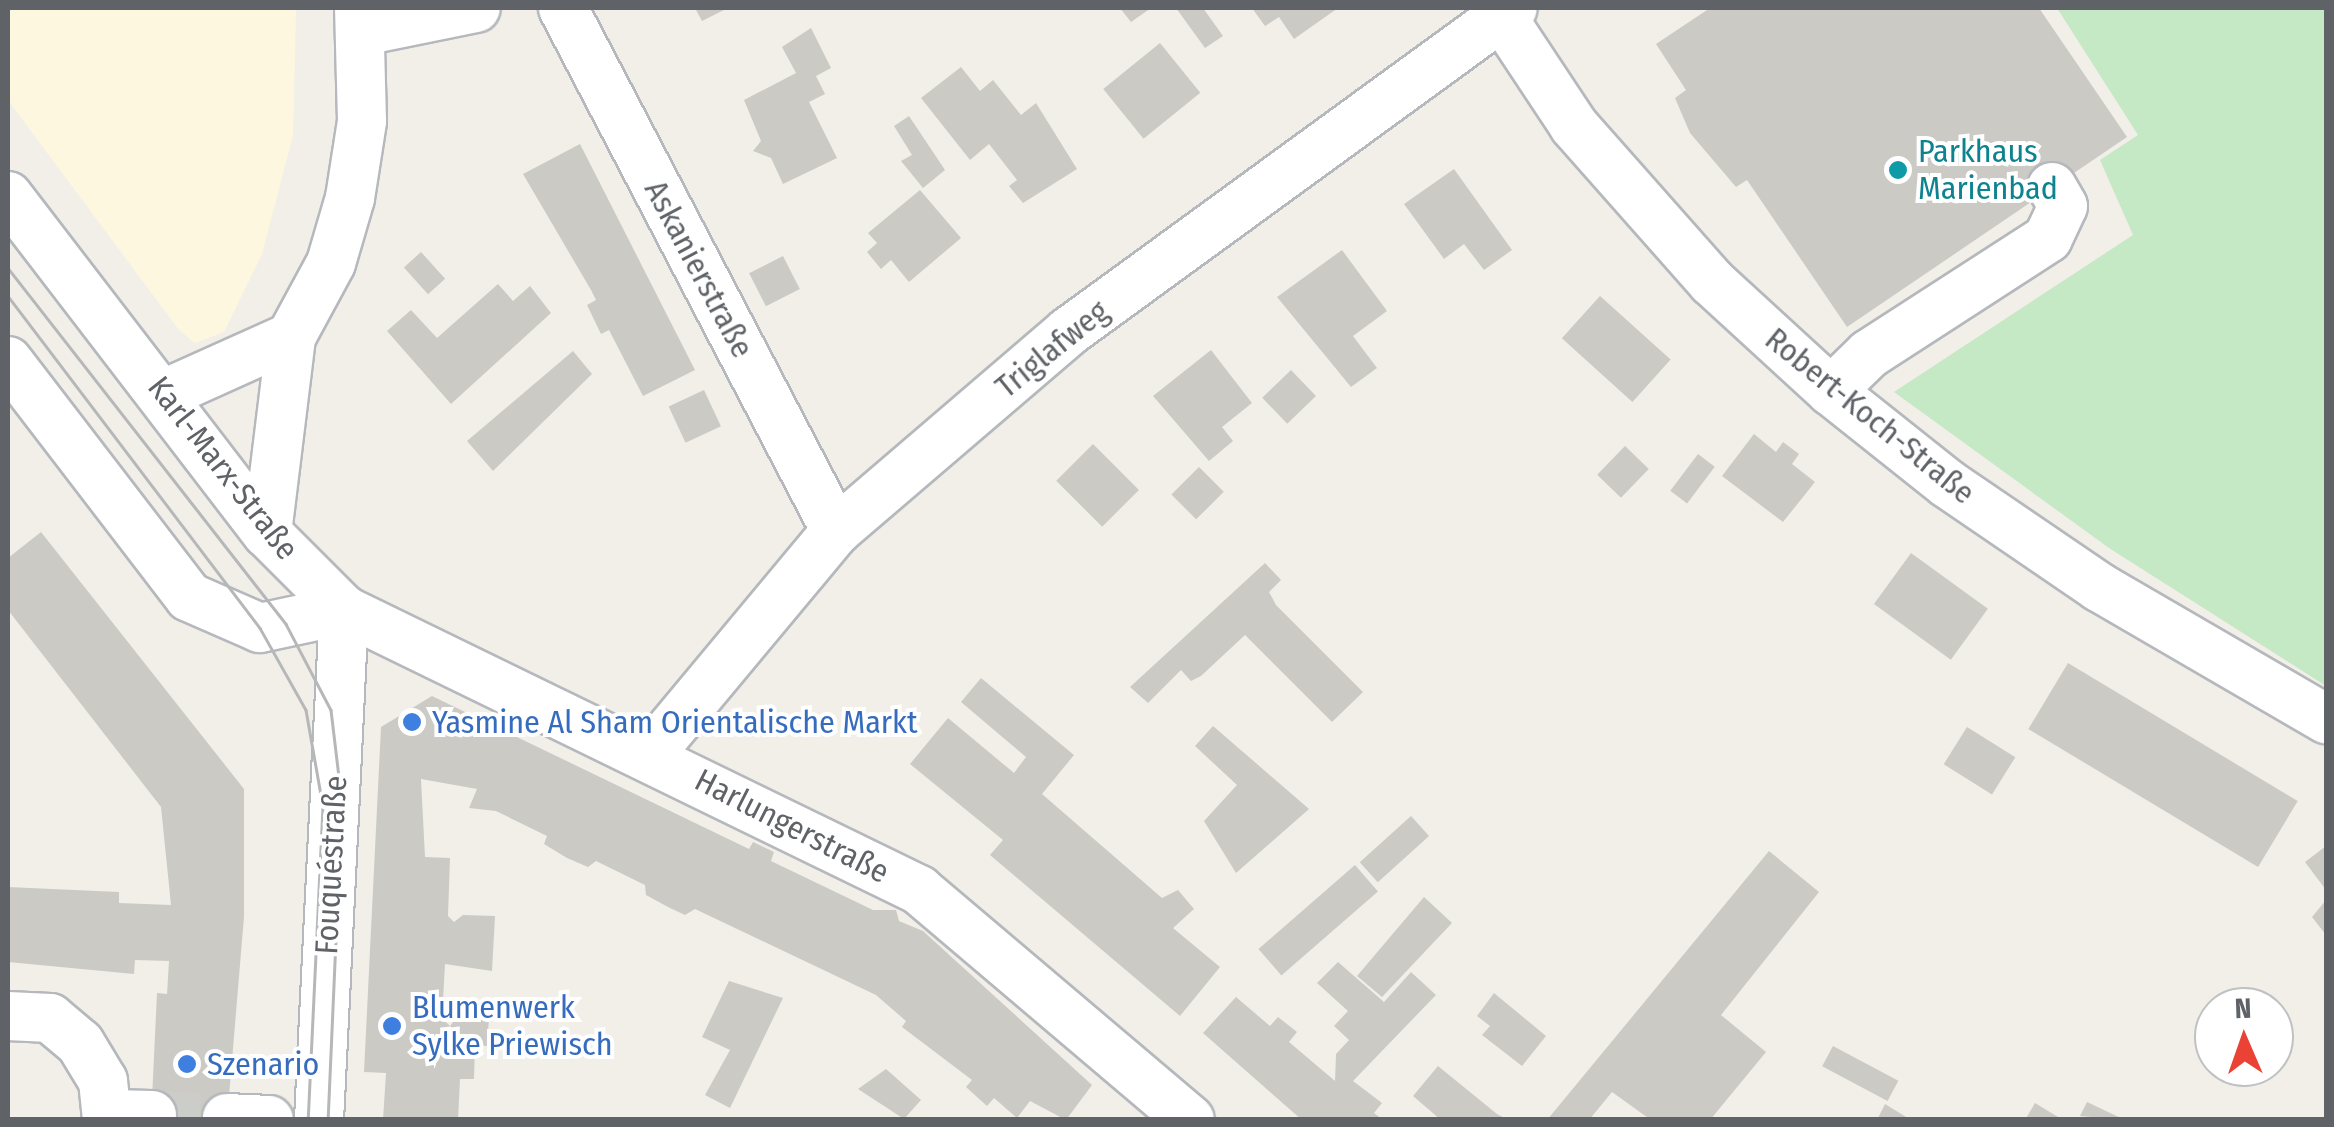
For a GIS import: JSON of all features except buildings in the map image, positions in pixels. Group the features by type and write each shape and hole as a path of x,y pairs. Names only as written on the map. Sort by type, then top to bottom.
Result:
{"street":[{"path":"267,533 290,337 331,263 350,198 362,121 361,19 476,8"},
{"name":"Askanierstraße","path":"562,8 836,532"},
{"name":"Triglafweg","path":"650,754 836,532 1068,332 1503,10"},
{"name":"Robert-Koch-Straße","path":"1503,10 1599,154 1712,282 1831,391 1948,484 2099,586 2326,720"},
{"path":"1831,391 1869,354 2048,238 2063,206 2052,188"},
{"name":"Karl-Marx-Straße","path":"8,196 267,533 344,610"},
{"path":"162,395 290,337"},
{"path":"8,361 189,596 260,628 344,610"},
{"name":"Harlungerstraße","path":"344,610 650,754 920,890 1190,1120"},
{"name":"Fouquéstraße","path":"319,1120 344,610"},
{"path":"8,1016 50,1018 80,1043 122,1116"}],"shaded area":[{"path":"8,8 296,8 293,135 262,254 224,332 195,343 179,330 8,100"}],"green space":[{"path":"2057,8 2326,8 2326,686 2109,548 1894,392 2133,235 2100,160 2138,135"}],"tunnel":[{"path":"152,1115 227,1118"}],"tram line":[{"path":"8,268 286,624 331,710 342,802 328,1120"},
{"path":"8,296 260,628 306,710 323,806 308,1120"}],"place":[{"name":"Parkhaus Marienbad","path":"1898,170"},
{"name":"Yasmine Al Sham Orientalische Markt","path":"412,722"},
{"name":"Blumenwerk Sylke Priewisch","path":"392,1026"},
{"name":"Szenario","path":"187,1064"}]}
